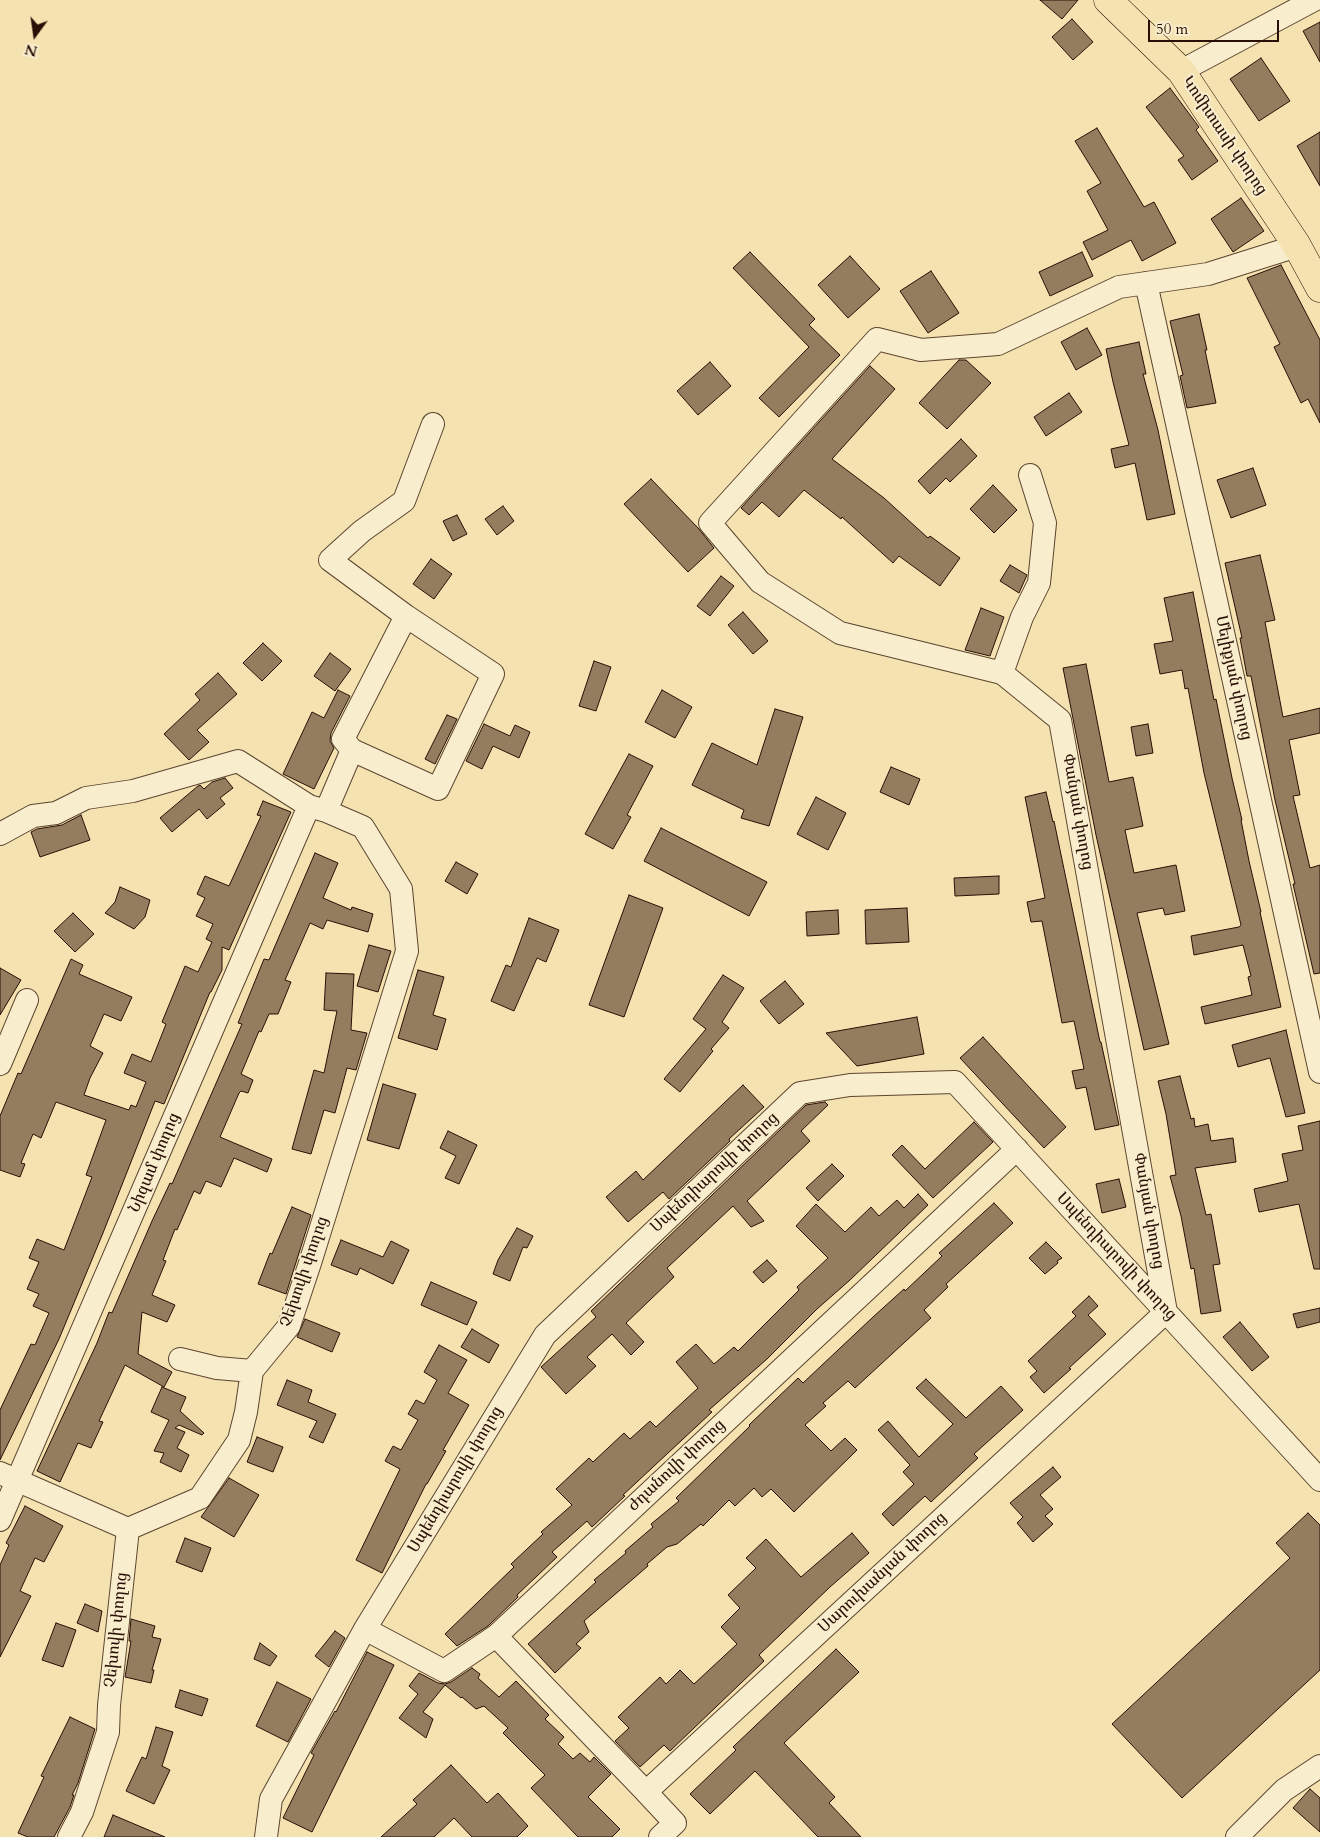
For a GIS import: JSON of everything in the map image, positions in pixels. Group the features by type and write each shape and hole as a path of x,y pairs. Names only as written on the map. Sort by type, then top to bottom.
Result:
{"main road":[{"name":"Կոմիտասի փողոց","path":"1108,0 1181,70 1297,246 1320,288"}],"street":[{"path":"1181,70 1314,0"},
{"path":"1146,284 1208,274 1297,246"},
{"name":"Փանյան փողոց","path":"1146,284 1119,287 998,344 920,350 877,339 710,524 760,582 840,633 1002,672 1060,720 1166,1312"},
{"name":"Մելիքյան փողոց","path":"1146,284 1320,1072"},
{"path":"406,616 343,739 352,750 438,789 493,674 406,616 330,560 362,531 404,502 433,424"},
{"path":"1002,672 1022,617 1039,583 1045,523 1030,475"},
{"name":"Նիզամ փողոց","path":"0,1520 8,1476 318,809 352,750"},
{"name":"Չեխովի փողոց","path":"0,834 33,816 56,812 86,798 133,791 238,761 318,809 364,827 401,889 407,951 289,1326 252,1371"},
{"path":"0,1064 27,1000"},
{"name":"Սպենդիարովի փողոց","path":"266,1837 271,1799 365,1629 545,1335 800,1093 850,1085 955,1082 1320,1480"},
{"name":"Ժդանովի փողոց","path":"365,1629 444,1672 496,1636 1017,1149"},
{"name":"Սարուխանյան փողոց","path":"646,1792 1166,1312"},
{"path":"8,1476 128,1529 200,1498 238,1440 246,1412 252,1371 217,1368 180,1359"},
{"name":"Չեխովի փողոց","path":"69,1837 82,1812 108,1732 109,1705 128,1529"},
{"path":"496,1636 675,1823 660,1837"},
{"path":"1237,1837 1284,1790 1320,1766"}],"building":[{"path":"1040,0 1078,0 1062,19"},
{"path":"1072,19 1093,42 1073,60 1052,37"},
{"path":"1320,22 1320,62 1303,31"},
{"path":"1261,58 1290,101 1259,121 1230,79"},
{"path":"1170,88 1199,127 1196,130 1218,161 1192,180 1178,160 1184,156 1146,107"},
{"path":"1097,128 1144,207 1154,202 1176,243 1142,261 1131,240 1092,260 1083,242 1108,230 1087,191 1101,183 1075,141"},
{"path":"1320,132 1320,186 1297,146"},
{"path":"1241,198 1264,231 1233,252 1211,219"},
{"path":"750,252 815,319 809,325 840,355 779,417 759,398 809,347 733,268"},
{"path":"1082,252 1093,276 1050,296 1039,272"},
{"path":"850,256 880,289 848,318 818,285"},
{"path":"1281,265 1320,340 1320,423 1308,399 1301,403 1274,347 1280,344 1247,278"},
{"path":"931,271 959,313 928,333 900,291"},
{"path":"1199,314 1216,403 1187,408 1180,376 1183,375 1170,321"},
{"path":"1087,328 1102,355 1076,370 1061,342"},
{"path":"1139,342 1146,374 1143,374 1158,430 1175,514 1147,520 1135,463 1115,468 1111,449 1129,445 1106,349"},
{"path":"959,360 966,360 991,383 947,429 919,403"},
{"path":"710,362 731,386 698,415 677,391"},
{"path":"870,366 895,389 832,459 884,498 928,538 930,536 960,558 940,586 899,556 893,563 842,517 841,519 804,490 779,517 762,502 749,515 741,508"},
{"path":"1069,393 1082,412 1046,436 1034,417"},
{"path":"961,439 977,456 950,482 946,478 930,494 918,481"},
{"path":"1253,468 1266,505 1231,518 1217,480"},
{"path":"651,479 699,529 714,548 688,572 624,504"},
{"path":"993,485 1017,510 994,533 970,509"},
{"path":"503,506 514,521 497,535 485,519"},
{"path":"457,515 467,534 453,541 443,521"},
{"path":"1260,555 1275,620 1265,622 1283,717 1320,708 1320,733 1289,740 1300,795 1293,796 1310,868 1320,865 1320,973 1314,974 1275,800 1251,676 1247,676 1240,638 1242,638 1225,563"},
{"path":"431,559 452,574 434,599 413,584"},
{"path":"1010,565 1027,575 1019,593 1000,581"},
{"path":"721,576 734,586 710,616 697,606"},
{"path":"1193,592 1214,700 1216,699 1281,1007 1205,1024 1201,1007 1252,995 1248,977 1251,976 1243,945 1194,955 1191,936 1239,927 1241,925 1204,773 1188,688 1185,689 1182,670 1160,674 1154,644 1173,641 1164,598"},
{"path":"981,608 1004,617 990,656 965,650"},
{"path":"743,612 768,641 753,654 728,625"},
{"path":"263,643 282,661 262,681 243,663"},
{"path":"330,653 351,669 335,691 314,676"},
{"path":"594,661 611,667 596,711 579,706"},
{"path":"1086,664 1109,782 1133,777 1143,826 1125,830 1134,873 1176,865 1185,911 1165,915 1163,908 1137,913 1169,1044 1144,1050 1096,835 1063,668"},
{"path":"218,673 237,694 197,730 209,742 189,760 164,734 200,700 195,694"},
{"path":"338,690 350,696 331,733 330,741 334,748 314,789 283,774 312,712 324,718"},
{"path":"662,690 692,707 675,738 645,722"},
{"path":"775,709 803,717 769,826 741,818 744,810 692,785 712,743 757,765"},
{"path":"447,715 457,719 435,764 425,759"},
{"path":"484,724 510,736 515,725 530,732 519,758 493,746 482,769 466,761"},
{"path":"1148,724 1153,753 1136,756 1131,727"},
{"path":"629,754 653,766 627,815 631,817 613,849 585,834"},
{"path":"891,767 920,779 909,805 880,792"},
{"path":"225,778 233,788 220,798 225,804 207,819 199,809 172,832 160,818 198,786 200,785 204,789 212,782"},
{"path":"1046,792 1054,821 1119,1125 1095,1130 1086,1087 1076,1089 1072,1071 1084,1069 1074,1021 1062,1023 1042,921 1031,922 1027,902 1045,898 1025,797"},
{"path":"816,797 846,813 828,850 797,834"},
{"path":"263,801 291,812 229,950 222,947 222,970 210,992 164,1104 155,1101 59,1339 0,1460 0,1410 31,1344 35,1345 49,1313 33,1306 39,1294 27,1289 39,1262 29,1258 37,1239 64,1250 92,1177 86,1175 106,1120 56,1102 41,1138 33,1134 21,1163 25,1164 20,1177 0,1170 0,1116 18,1073 21,1074 71,959 83,965 79,974 132,997 121,1021 104,1014 90,1046 103,1053 90,1078 84,1095 129,1110 131,1105 136,1107 146,1082 124,1073 132,1054 151,1062 166,1024 162,1022 185,966 198,972 212,942 206,939 213,924 196,916 205,898 197,894 205,876 229,886 261,816 257,815"},
{"path":"81,815 90,840 40,857 31,832 37,829 62,825"},
{"path":"661,828 767,882 749,916 644,861"},
{"path":"315,853 338,863 323,898 351,910 352,907 373,914 368,932 327,920 323,929 310,923 285,980 291,982 278,1014 269,1014 261,1032 259,1031 241,1074 253,1080 248,1093 241,1091 239,1093 220,1137 272,1159 267,1172 234,1158 221,1187 206,1181 200,1194 194,1191 177,1230 175,1229 163,1260 166,1261 152,1295 175,1305 167,1322 142,1312 138,1354 172,1372 164,1387 125,1365 99,1421 103,1422 91,1448 78,1443 60,1482 37,1471 97,1343 109,1312 112,1313 152,1221 170,1183 172,1184 242,1024 238,1023 264,959 269,960"},
{"path":"456,862 478,874 467,894 445,881"},
{"path":"999,876 999,894 955,896 954,878"},
{"path":"120,887 150,900 145,917 134,929 105,913 115,902"},
{"path":"629,895 663,908 624,1017 589,1005"},
{"path":"907,908 909,942 866,944 865,910"},
{"path":"838,910 839,934 807,936 806,912"},
{"path":"73,913 94,934 75,952 54,931"},
{"path":"529,918 559,930 546,962 537,958 514,1011 491,1001 506,965 511,967"},
{"path":"369,945 391,951 378,992 357,986"},
{"path":"0,968 21,980 0,1015"},
{"path":"418,970 444,977 433,1015 446,1019 437,1050 398,1038"},
{"path":"326,973 354,974 351,1030 367,1033 356,1070 347,1068 335,1113 324,1110 311,1154 292,1149 314,1070 324,1073 337,1011 324,1010"},
{"path":"723,975 744,988 722,1022 729,1028 711,1049 713,1051 680,1092 664,1079 706,1029 693,1019"},
{"path":"785,981 804,1004 779,1024 760,1001"},
{"path":"917,1017 924,1054 880,1062 857,1066 826,1033"},
{"path":"1286,1030 1305,1113 1286,1117 1270,1058 1238,1067 1232,1045"},
{"path":"983,1037 1066,1127 1044,1148 960,1058"},
{"path":"1180,1076 1191,1119 1194,1118 1195,1127 1208,1124 1211,1141 1233,1138 1236,1162 1195,1168 1206,1215 1211,1214 1220,1264 1213,1265 1221,1311 1201,1314 1194,1268 1191,1269 1181,1216 1170,1176 1176,1175 1166,1114 1158,1081"},
{"path":"383,1084 416,1094 399,1149 367,1140"},
{"path":"743,1085 764,1107 669,1199 663,1192 628,1222 606,1197 636,1171 643,1180"},
{"path":"825,1102 828,1105 801,1131 810,1141 747,1201 764,1221 751,1227 733,1206 667,1268 674,1277 626,1323 644,1342 631,1355 612,1334 587,1357 596,1366 566,1394 541,1367 596,1317 591,1311 806,1105"},
{"path":"1320,1121 1320,1269 1314,1269 1299,1204 1259,1212 1254,1189 1288,1181 1282,1154 1303,1150 1298,1126"},
{"path":"974,1122 993,1142 933,1198 892,1155 902,1145 925,1169"},
{"path":"448,1131 477,1145 459,1184 445,1178 456,1156 440,1148"},
{"path":"832,1164 844,1176 818,1201 806,1188"},
{"path":"1119,1179 1126,1207 1102,1213 1096,1184"},
{"path":"918,1194 928,1205 817,1309 767,1359 709,1410 712,1412 623,1495 625,1496 592,1527 587,1521 552,1552 557,1557 488,1626 457,1646 445,1634 514,1567 511,1564 543,1534 541,1532 572,1505 556,1489 589,1458 593,1462 624,1433 630,1439 650,1421 656,1427 698,1388 676,1362 696,1344 714,1364 734,1347 738,1351 799,1290 797,1287 828,1258 796,1226 816,1204 845,1232 871,1207 879,1216 897,1200 904,1208"},
{"path":"994,1203 1013,1223 946,1284 948,1287 924,1310 931,1318 855,1388 848,1381 823,1403 826,1406 805,1425 831,1451 845,1438 857,1450 794,1512 771,1489 762,1497 754,1488 735,1506 729,1500 703,1526 701,1524 677,1544 667,1547 647,1564 648,1566 584,1621 589,1632 576,1644 581,1648 555,1673 528,1644 596,1582 594,1580 653,1527 651,1524 679,1501 676,1498 798,1378 803,1383 904,1289 905,1291 942,1256 939,1253"},
{"path":"292,1207 311,1215 286,1294 258,1284 270,1253 272,1254"},
{"path":"517,1228 533,1236 527,1248 523,1247 510,1281 493,1274 498,1260"},
{"path":"341,1240 383,1257 391,1241 409,1250 393,1284 360,1268 357,1275 331,1265"},
{"path":"1046,1242 1062,1258 1045,1274 1029,1258"},
{"path":"767,1260 777,1271 763,1283 753,1272"},
{"path":"431,1282 477,1302 467,1325 421,1305"},
{"path":"1089,1296 1098,1306 1088,1315 1106,1334 1044,1393 1030,1377 1037,1371 1028,1361 1076,1316 1072,1312"},
{"path":"1320,1308 1320,1322 1297,1328 1293,1314"},
{"path":"305,1319 340,1333 332,1352 297,1337"},
{"path":"1240,1322 1269,1357 1252,1371 1223,1337"},
{"path":"472,1329 499,1345 489,1363 461,1347"},
{"path":"439,1345 467,1360 448,1393 469,1405 443,1450 446,1451 426,1484 382,1573 356,1560 400,1469 385,1461 393,1446 401,1450 418,1420 408,1414 416,1400 424,1404 437,1380 424,1372"},
{"path":"926,1379 966,1418 1001,1386 1023,1410 974,1454 978,1458 931,1502 925,1496 893,1526 882,1514 914,1484 903,1472 910,1465 878,1430 888,1421 919,1457 953,1424 916,1388"},
{"path":"287,1380 312,1390 308,1402 336,1414 323,1443 309,1437 317,1421 277,1405"},
{"path":"162,1387 186,1397 180,1411 204,1433 202,1435 179,1425 175,1428 185,1432 177,1448 189,1455 181,1472 160,1462 164,1453 154,1451 169,1420 151,1412"},
{"path":"257,1437 283,1447 273,1472 247,1462"},
{"path":"1053,1467 1061,1477 1040,1495 1053,1509 1045,1516 1053,1524 1033,1542 1017,1523 1023,1517 1010,1503"},
{"path":"229,1478 259,1495 234,1537 201,1517"},
{"path":"25,1506 63,1526 44,1562 35,1558 20,1591 31,1596 0,1657 0,1565 9,1545 6,1543"},
{"path":"1308,1513 1320,1525 1320,1670 1182,1798 1112,1724 1290,1558 1276,1543"},
{"path":"852,1533 869,1553 830,1587 759,1655 764,1661 670,1751 664,1745 640,1767 615,1741 629,1728 618,1717 660,1677 666,1684 680,1670 694,1684 737,1644 721,1627 740,1608 728,1595 756,1568 746,1558 766,1539 801,1577"},
{"path":"185,1538 211,1548 202,1572 176,1562"},
{"path":"85,1604 102,1611 98,1632 77,1623"},
{"path":"131,1619 155,1626 152,1637 161,1639 152,1670 154,1670 151,1683 125,1677 131,1641 129,1641"},
{"path":"56,1623 76,1630 63,1667 42,1660"},
{"path":"335,1631 345,1638 329,1667 315,1656"},
{"path":"260,1643 277,1656 270,1666 254,1659"},
{"path":"836,1649 859,1672 784,1743 835,1797 829,1803 861,1837 818,1837 755,1771 710,1814 690,1794 736,1750 733,1747"},
{"path":"367,1652 394,1665 312,1832 283,1818 314,1755 311,1753 336,1712"},
{"path":"472,1668 480,1674 478,1678 499,1697 516,1681 549,1715 545,1719 564,1737 558,1744 573,1759 580,1753 590,1762 594,1757 611,1774 588,1797 620,1829 612,1837 578,1837 531,1788 545,1775 503,1733 508,1728 484,1706 476,1709 445,1685 423,1712 433,1719 426,1738 399,1718 418,1694 409,1686 419,1673 438,1683 445,1684"},
{"path":"277,1682 311,1699 288,1742 256,1726"},
{"path":"180,1690 208,1699 202,1716 175,1707"},
{"path":"70,1717 95,1729 78,1783 72,1795 74,1795 70,1807 54,1837 28,1837 18,1833 44,1777 41,1776"},
{"path":"156,1727 173,1732 162,1766 170,1770 154,1804 126,1791 142,1757 146,1759"},
{"path":"451,1765 487,1803 498,1793 528,1826 517,1837 472,1837 454,1818 434,1837 381,1837 417,1804 413,1800"},
{"path":"1310,1789 1320,1798 1320,1832 1293,1808"},
{"path":"113,1815 165,1837 104,1837"}]}
